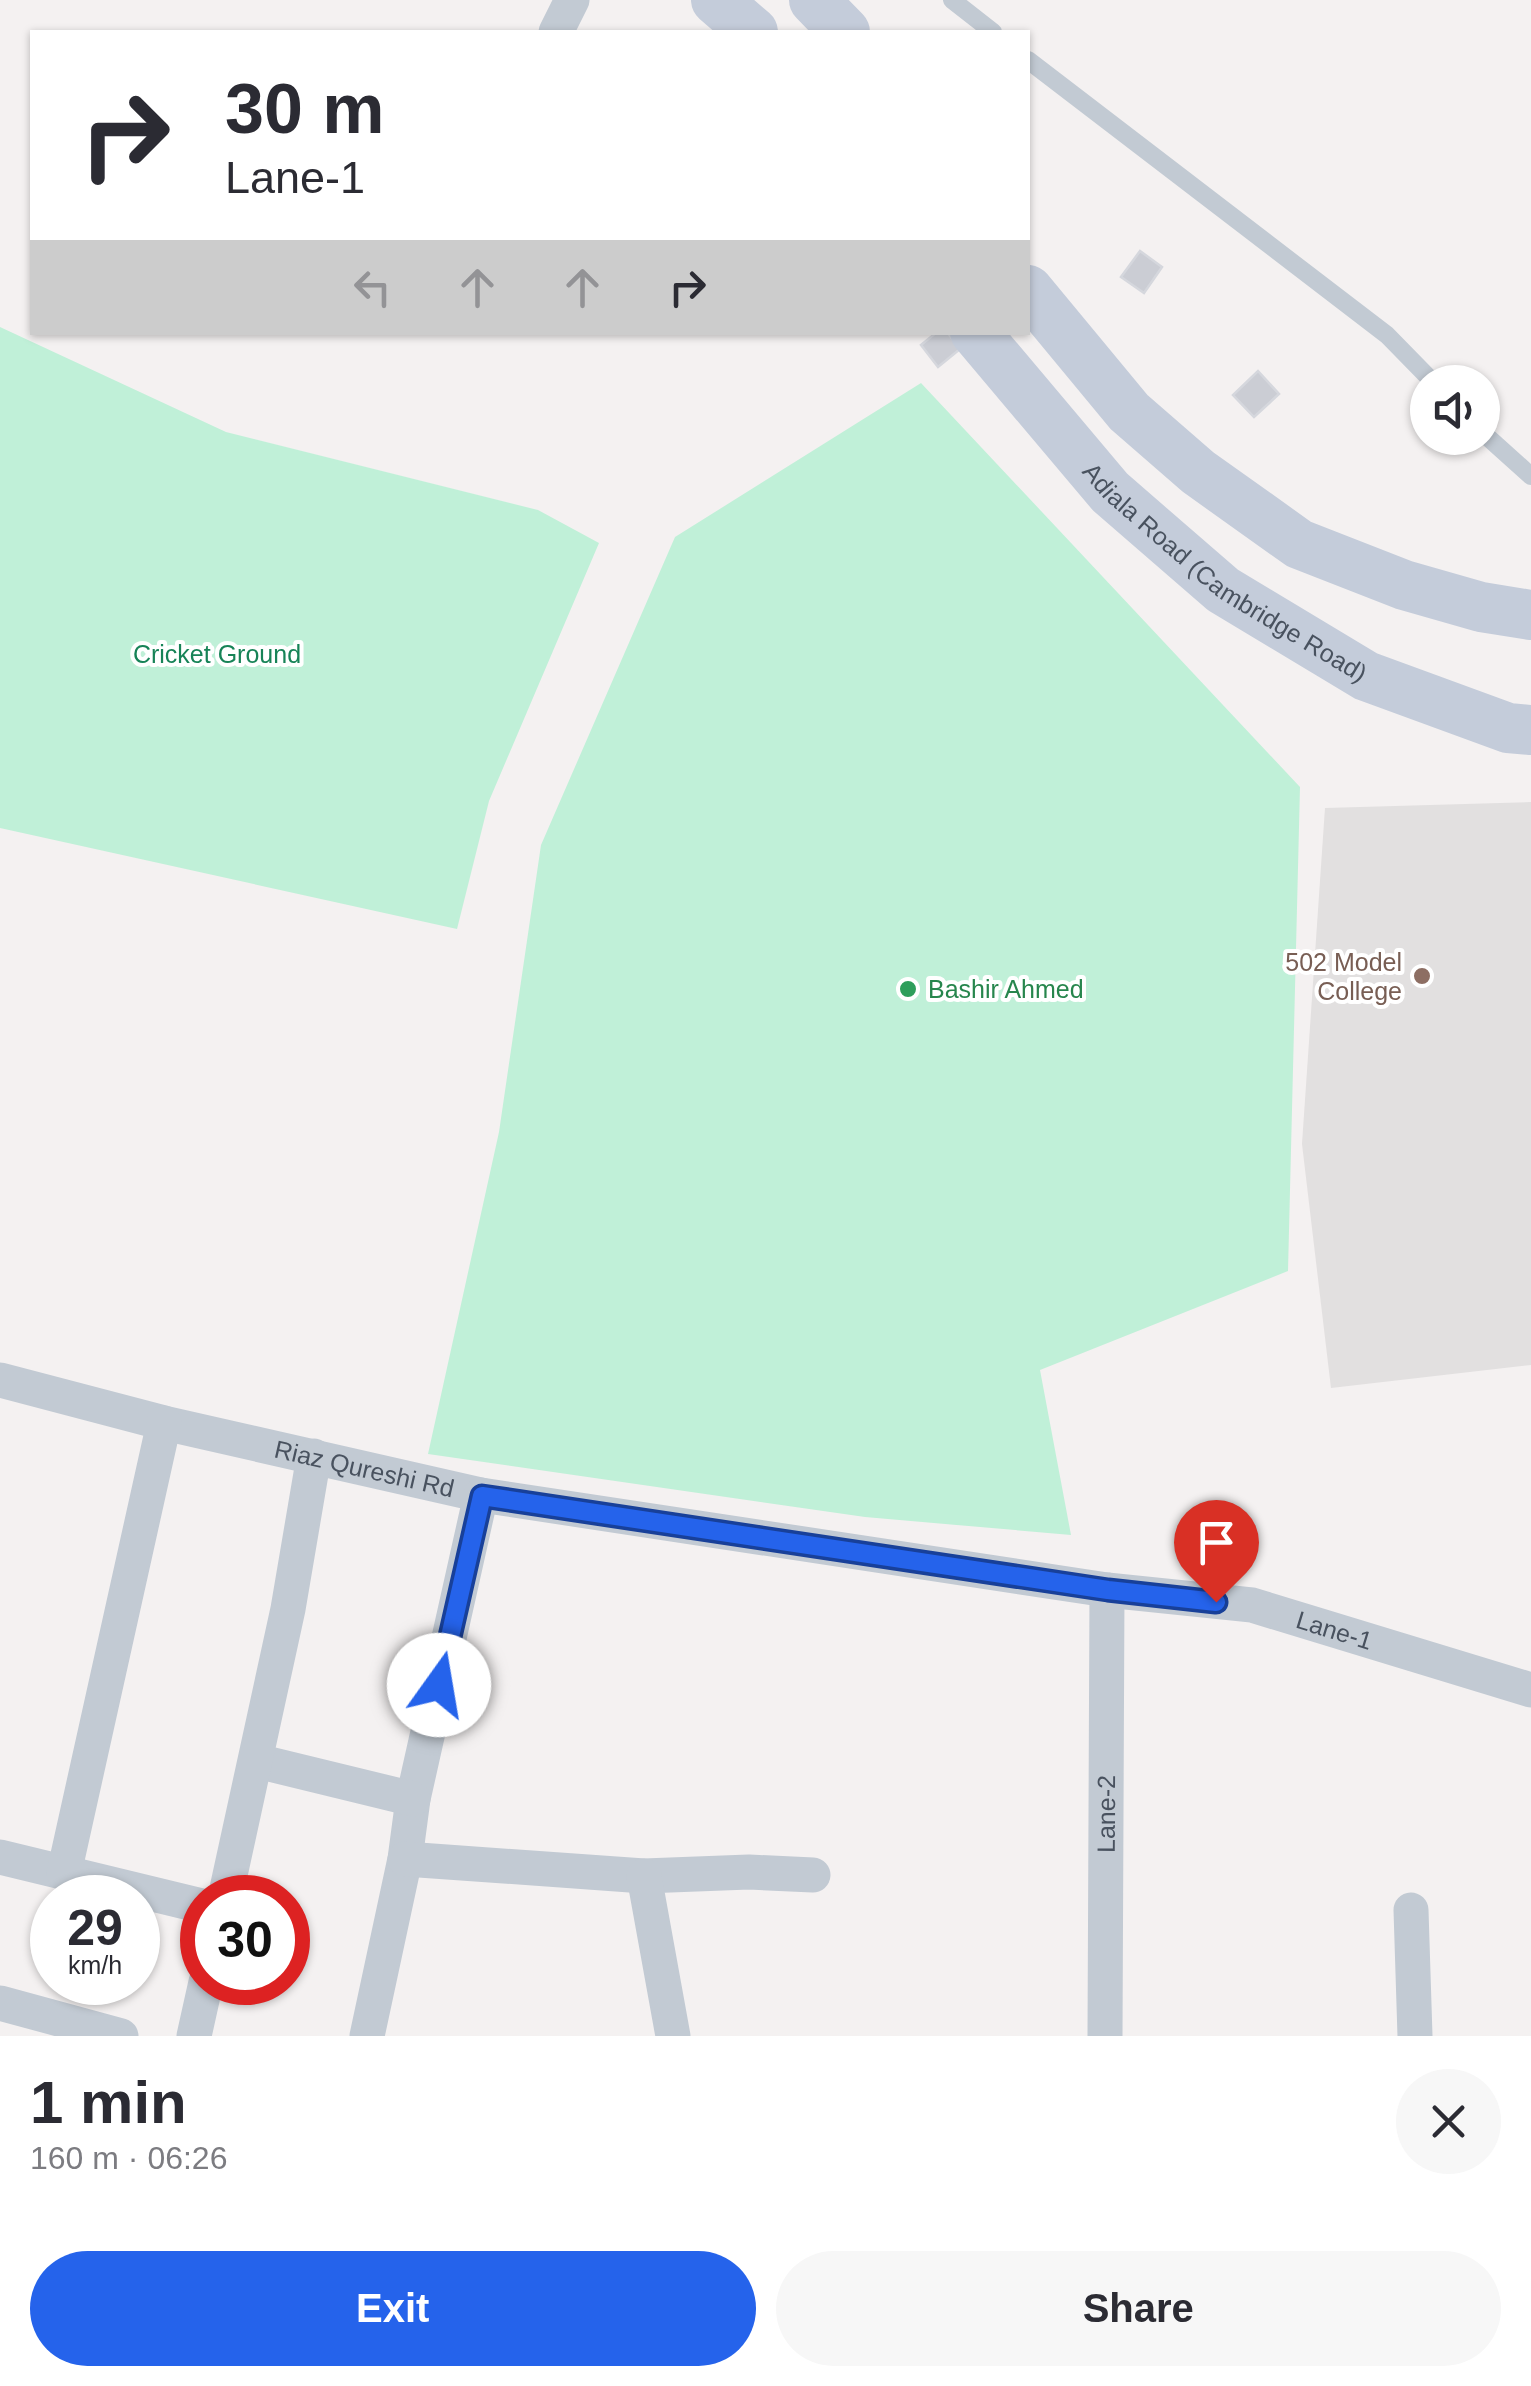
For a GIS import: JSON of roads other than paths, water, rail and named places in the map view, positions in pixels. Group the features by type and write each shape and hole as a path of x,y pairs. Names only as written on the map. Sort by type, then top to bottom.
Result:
{"main road":[{"path":"716,0 751,30"},
{"path":"814,0 843,30"},
{"path":"1030,292 1129,412 1198,472 1299,544 1404,585 1481,607 1531,615"},
{"name":"Adiala Road (Cambridge Road)","path":"978,335 1110,492 1222,590 1366,676 1508,728 1531,730"}],"street":[{"path":"557,30 572,0"},
{"name":"Riaz Qureshi Rd","path":"2,1389 482,1496 413,1799 406,1860 366,2036"},
{"path":"64,1872 164,1423"},
{"path":"230,1875 288,1609 314,1456"},
{"name":"Lane-1","path":"482,1496 1108,1590 1252,1605 1531,1690"},
{"name":"Lane-2","path":"1105,2036 1108,1590"},
{"path":"257,1762 413,1799"},
{"path":"0,1857 180,1901"},
{"path":"406,1860 644,1876 748,1872 812,1875"},
{"path":"644,1876 674,2036"},
{"path":"1411,1910 1415,2036"},
{"path":"0,2003 117,2035"},
{"path":"194,2036 201,2005"}],"lane":[{"path":"952,0 990,30"},
{"path":"1030,62 1387,334 1417,365"},
{"path":"1500,448 1531,476"}],"place":[{"name":"502 Model College","path":"1422,976"},
{"name":"Bashir Ahmed","path":"908,989"}],"park label":[{"name":"Cricket Ground","path":"217,654"}]}
